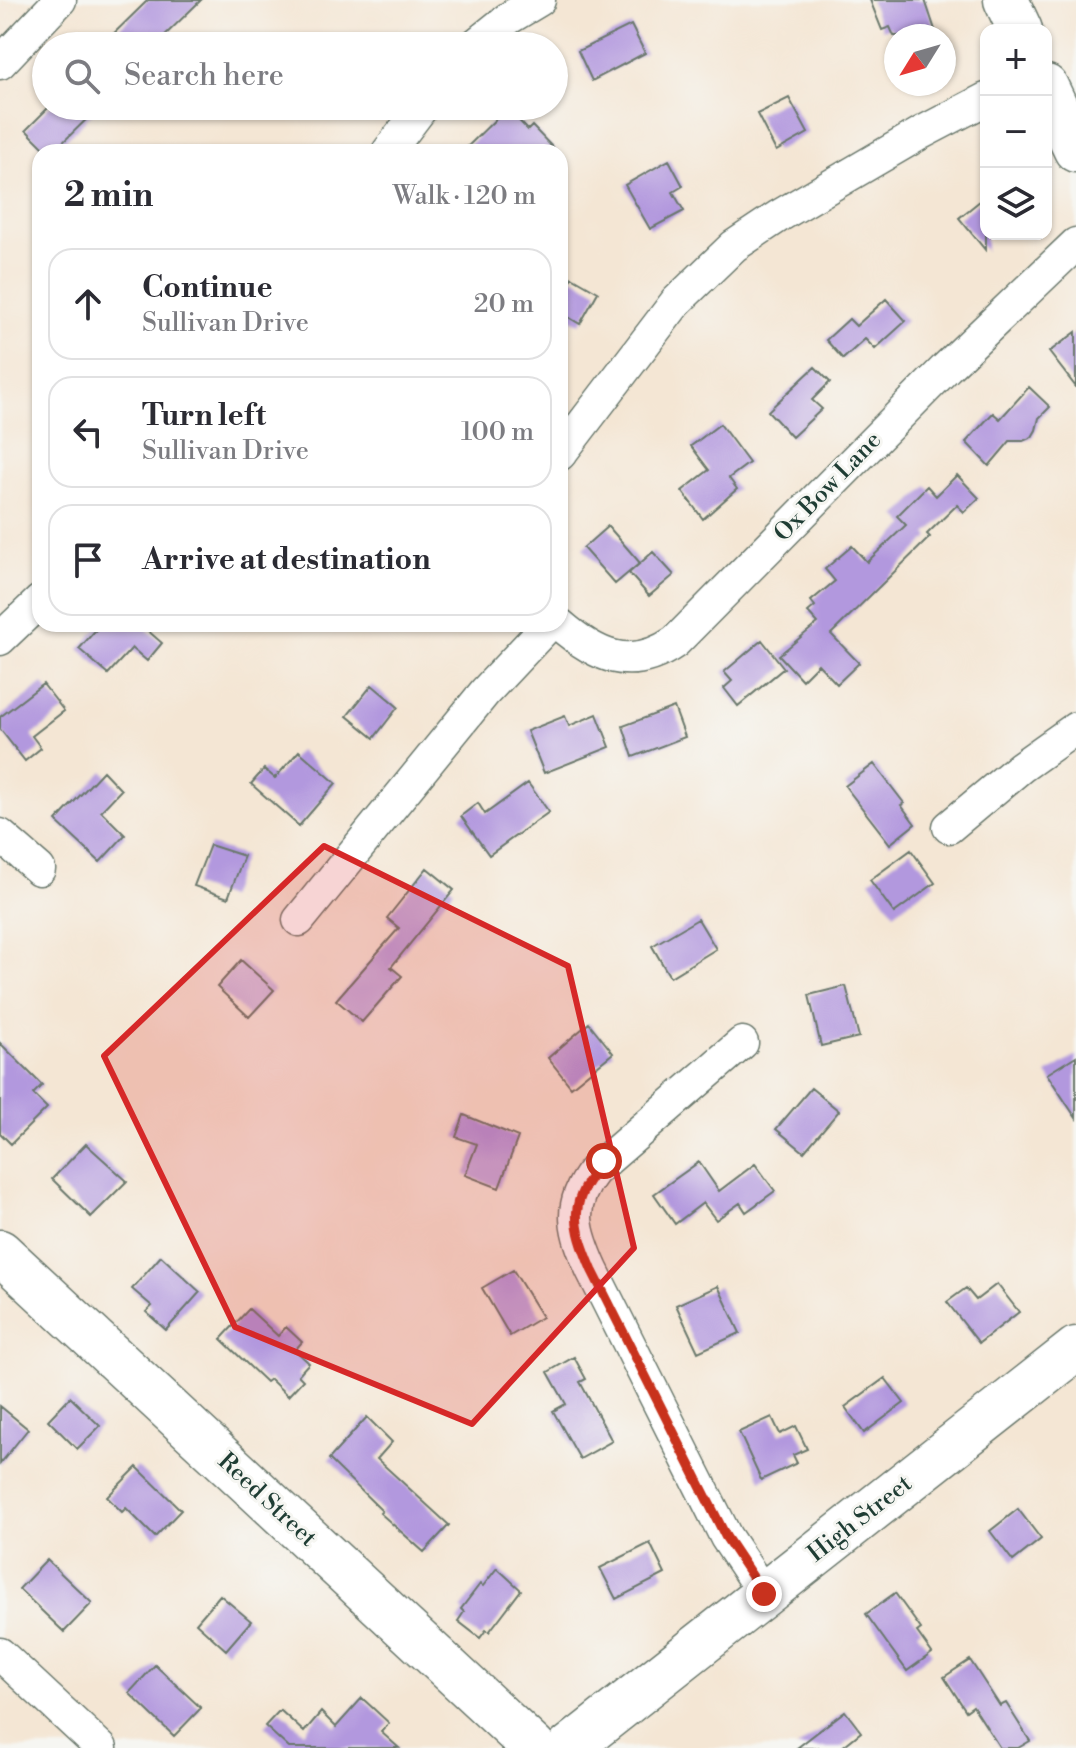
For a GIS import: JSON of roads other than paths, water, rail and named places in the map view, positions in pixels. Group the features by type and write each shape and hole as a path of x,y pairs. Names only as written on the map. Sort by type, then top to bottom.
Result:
{"main road":[{"path":"1006,0 1017,24"},
{"path":"1050,96 1076,150"},
{"name":"Reed Street","path":"0,1252 534,1748"},
{"name":"High Street","path":"569,1748 1076,1349"}],"street":[{"path":"0,63 60,0"},
{"path":"492,32 539,0"},
{"path":"568,444 676,302 734,246 779,216 980,102"},
{"path":"394,144 412,120"},
{"name":"Ox Bow Lane","path":"568,631 594,650 618,658 654,655 675,642 947,367 1076,244"},
{"path":"0,639 32,609"},
{"path":"299,920 492,684 541,632"},
{"path":"949,827 1021,767 1076,728"},
{"path":"0,835 39,869"},
{"path":"742,1043 594,1171 578,1196 576,1224 592,1270 726,1537 764,1594"},
{"path":"0,1654 101,1748"}]}
